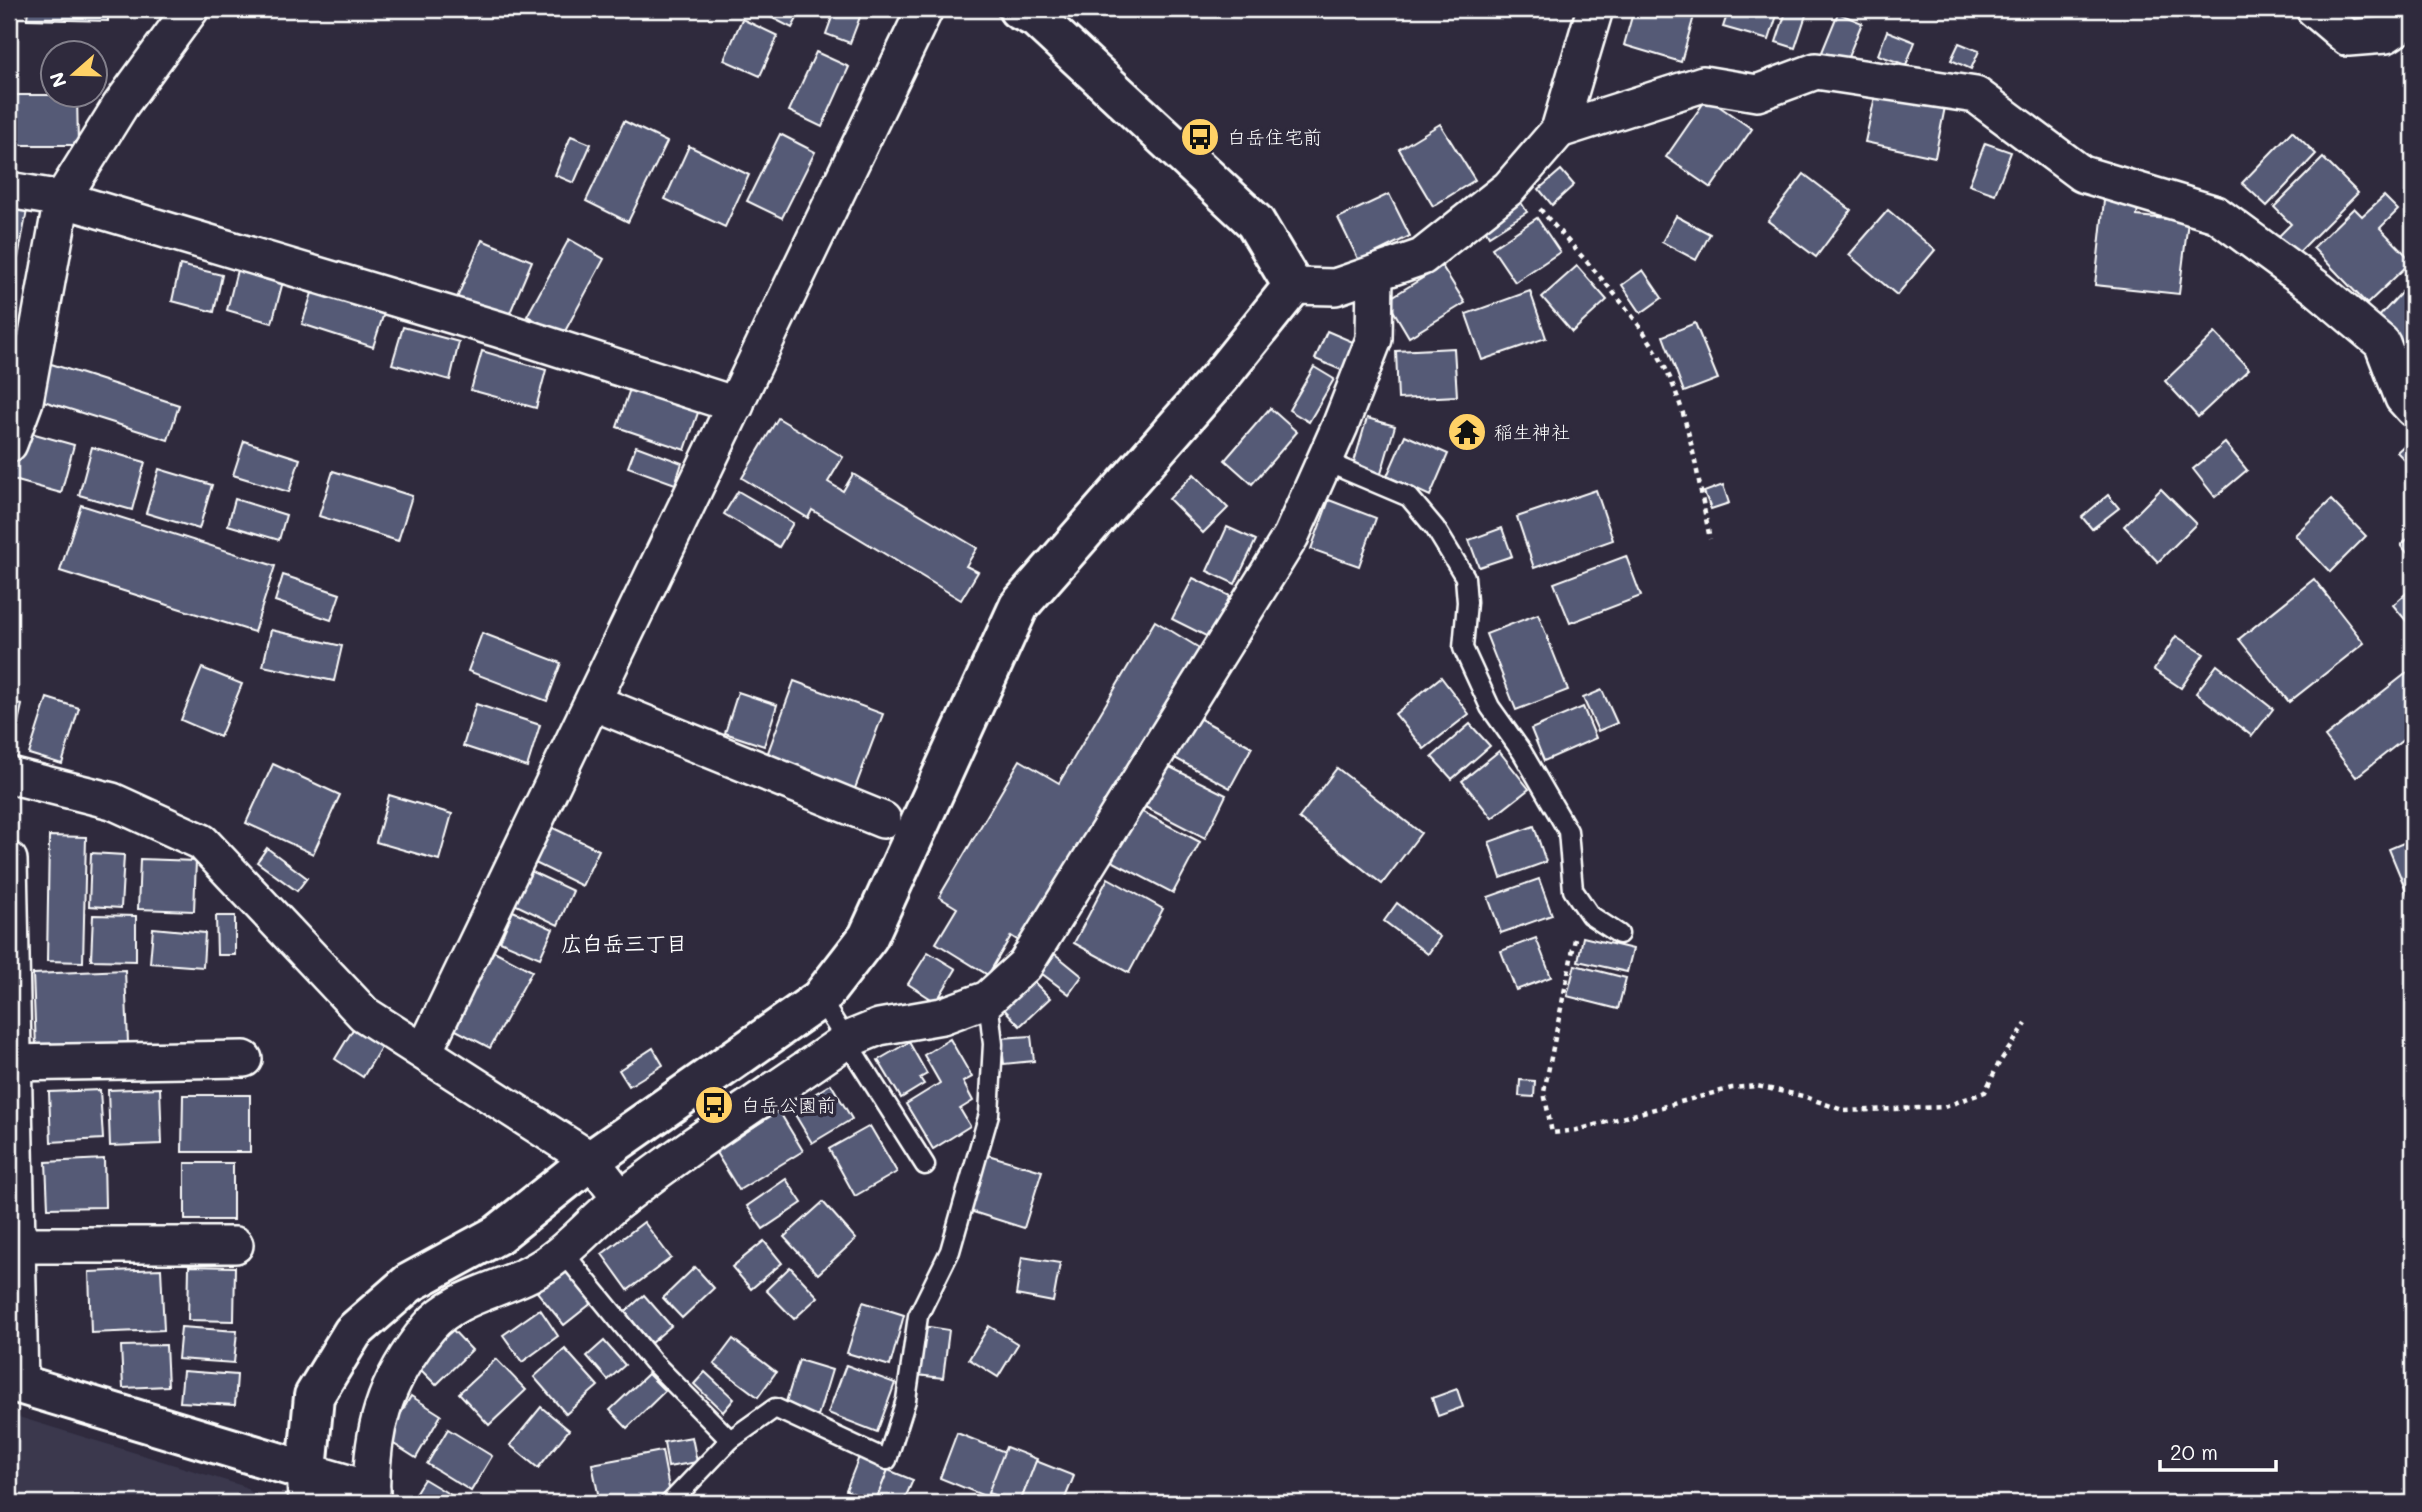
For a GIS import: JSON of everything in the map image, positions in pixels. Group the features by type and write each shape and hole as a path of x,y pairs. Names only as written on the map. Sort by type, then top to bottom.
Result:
{"street":[{"path":"9,444 25,401 62,200 120,106 191,9"},
{"path":"424,1052 594,703 925,9"},
{"path":"1018,9 1036,18 1255,222 1293,286"},
{"path":"1293,286 1335,287 1422,257 1516,181 1559,130 1595,9"},
{"path":"2315,9 2348,38 2386,35 2413,17"},
{"path":"1559,130 1703,84 1756,93 1816,71 1976,95 2082,173 2216,214 2318,289 2382,343 2403,398 2413,409"},
{"path":"9,190 62,200 498,329 736,405"},
{"path":"307,1487 314,1396 353,1332 409,1283 497,1235 608,1182 847,1040 879,1027 943,1016 988,999 1025,965 1291,536 1374,339 1375,274"},
{"path":"9,860 11,1063 17,1245 14,1383 307,1487 372,1497 377,1422 396,1371 431,1324 460,1303 506,1285 549,1263 562,1251 608,1182 820,999 869,937 1019,606 1220,377 1293,286"},
{"path":"594,703 883,820"},
{"path":"9,775 112,801 202,842 364,1014 424,1052 608,1182"},
{"path":"11,1063 244,1059"},
{"path":"17,1245 235,1245"}],"lane":[{"path":"1324,461 1409,497 1435,528 1465,578 1467,602 1463,648 1490,708 1522,752 1568,831 1573,890 1590,915 1619,934"},
{"path":"820,999 925,1165"},
{"path":"670,1503 730,1440 775,1408 887,1460 906,1400 918,1315 950,1251 989,1114 993,1044 988,999"},
{"path":"562,1251 652,1361 730,1440"}],"path":[{"path":"1516,181 1642,330 1670,377 1685,422 1710,539"},
{"path":"1583,904 1544,1092 1552,1133 1577,1130 1732,1088 1758,1086 1803,1096 1846,1111 1944,1107 1985,1092 1999,1063 2026,1024"}],"shaded area":[{"path":"9,1414 243,1486 266,1503 9,1503"}],"building":[{"path":"28,9 108,9 108,21 27,19"},
{"path":"755,9 802,9 792,28"},
{"path":"835,9 863,9 850,43 826,34"},
{"path":"1634,9 1696,9 1681,62 1624,45"},
{"path":"1729,9 1779,9 1769,40 1723,27"},
{"path":"1787,9 1808,9 1795,48 1776,42"},
{"path":"1838,13 1862,23 1846,62 1822,52"},
{"path":"742,19 778,36 760,76 724,60"},
{"path":"1887,31 1915,42 1906,65 1878,55"},
{"path":"1959,43 1979,51 1971,69 1951,60"},
{"path":"816,52 849,67 822,127 789,111"},
{"path":"1876,92 1945,107 1935,157 1865,142"},
{"path":"13,95 38,95 38,108 77,108 78,145 14,145"},
{"path":"1707,98 1752,129 1711,188 1666,157"},
{"path":"624,121 667,142 628,222 586,201"},
{"path":"1440,124 1475,180 1433,206 1399,149"},
{"path":"2292,131 2316,154 2267,206 2242,183"},
{"path":"780,134 815,152 782,218 747,201"},
{"path":"571,136 591,144 574,183 555,175"},
{"path":"1985,143 2011,152 1995,194 1969,185"},
{"path":"689,146 749,175 725,227 665,199"},
{"path":"2323,158 2358,193 2296,255 2278,237 2291,224 2274,207"},
{"path":"1561,170 1574,185 1552,205 1539,189"},
{"path":"1804,174 1851,210 1816,257 1768,221"},
{"path":"2105,191 2139,195 2137,216 2188,221 2179,294 2095,285"},
{"path":"1515,193 1527,212 1489,236 1478,217"},
{"path":"1389,194 1410,236 1359,261 1338,218"},
{"path":"2384,196 2398,210 2380,228 2412,261 2367,304 2313,248 2354,208 2362,216"},
{"path":"9,202 28,205 18,258 9,257"},
{"path":"1888,210 1935,250 1897,295 1849,255"},
{"path":"1676,216 1710,234 1696,260 1662,242"},
{"path":"1537,218 1560,252 1515,282 1492,248"},
{"path":"569,239 604,259 563,335 527,316"},
{"path":"482,240 532,261 507,320 457,298"},
{"path":"239,262 285,274 272,323 227,310"},
{"path":"180,265 222,275 214,312 172,301"},
{"path":"1442,266 1465,303 1409,337 1387,300"},
{"path":"1577,266 1607,300 1572,332 1542,297"},
{"path":"1643,270 1662,298 1641,313 1622,285"},
{"path":"2413,280 2413,357 2375,321"},
{"path":"313,290 384,313 373,347 302,324"},
{"path":"1530,291 1546,338 1482,360 1466,314"},
{"path":"1695,323 1718,379 1684,392 1663,336"},
{"path":"403,327 459,342 450,380 392,364"},
{"path":"1327,331 1360,345 1348,373 1315,359"},
{"path":"2215,333 2249,369 2198,417 2165,381"},
{"path":"1454,348 1457,396 1398,399 1396,351"},
{"path":"482,351 546,370 536,408 471,390"},
{"path":"45,362 179,405 168,440 34,398"},
{"path":"1314,367 1334,379 1309,422 1289,410"},
{"path":"633,380 701,404 685,450 617,427"},
{"path":"1270,408 1297,432 1252,484 1225,460"},
{"path":"778,418 843,457 828,482 843,491 853,474 977,548 966,566 978,572 961,600 812,510 808,518 742,478"},
{"path":"1367,418 1395,426 1380,477 1352,469"},
{"path":"24,431 74,445 61,493 10,479"},
{"path":"1405,435 1448,454 1430,496 1387,476"},
{"path":"2413,437 2413,469 2397,452"},
{"path":"244,441 300,459 289,492 233,475"},
{"path":"2225,443 2247,470 2215,497 2193,469"},
{"path":"636,446 682,463 675,484 628,467"},
{"path":"92,447 145,462 132,510 79,495"},
{"path":"159,469 212,485 199,529 146,513"},
{"path":"333,471 412,496 398,541 319,516"},
{"path":"1194,474 1228,508 1203,533 1169,499"},
{"path":"1723,485 1729,503 1711,509 1704,492"},
{"path":"2161,489 2196,524 2158,562 2124,526"},
{"path":"1596,490 1613,540 1534,568 1517,517"},
{"path":"738,491 793,523 779,547 724,514"},
{"path":"2108,495 2119,508 2092,529 2082,517"},
{"path":"235,499 286,515 279,540 228,525"},
{"path":"1329,500 1376,518 1359,566 1311,549"},
{"path":"2331,500 2366,536 2330,572 2295,535"},
{"path":"81,505 275,566 254,632 60,571"},
{"path":"1227,527 1256,540 1235,584 1207,571"},
{"path":"1502,528 1512,556 1479,567 1469,540"},
{"path":"2413,534 2413,560 2401,545"},
{"path":"1626,556 1641,596 1570,623 1554,583"},
{"path":"283,575 340,594 331,620 275,601"},
{"path":"1193,578 1230,596 1210,638 1172,619"},
{"path":"2314,579 2364,643 2289,702 2239,639"},
{"path":"2413,587 2413,629 2393,605"},
{"path":"1538,614 1568,690 1516,710 1486,634"},
{"path":"1155,621 1201,649 1025,945 1011,936 988,975 936,943 957,908 939,897 1020,760 1059,783"},
{"path":"271,630 342,646 334,681 263,666"},
{"path":"482,633 561,663 547,701 468,671"},
{"path":"2176,636 2204,654 2181,688 2154,670"},
{"path":"2217,665 2273,709 2252,736 2196,693"},
{"path":"202,668 242,684 220,737 181,720"},
{"path":"2413,668 2413,732 2356,777 2325,737"},
{"path":"1441,677 1469,714 1424,749 1395,714"},
{"path":"794,681 883,714 854,791 766,758"},
{"path":"1602,690 1617,723 1598,731 1583,698"},
{"path":"738,692 777,705 764,746 725,733"},
{"path":"47,698 79,708 62,764 29,754"},
{"path":"9,702 22,705 13,744 9,743"},
{"path":"476,704 540,725 527,767 463,746"},
{"path":"1583,707 1596,738 1544,761 1531,729"},
{"path":"1195,716 1252,747 1230,788 1173,757"},
{"path":"1470,724 1490,746 1452,779 1432,757"},
{"path":"1499,751 1529,789 1492,818 1462,781"},
{"path":"273,764 340,795 313,854 246,823"},
{"path":"1166,765 1226,795 1205,838 1145,807"},
{"path":"1337,768 1421,833 1382,884 1299,818"},
{"path":"389,795 452,814 439,860 376,842"},
{"path":"1135,808 1200,842 1173,893 1108,859"},
{"path":"547,825 599,850 582,886 529,860"},
{"path":"1534,826 1546,862 1501,878 1489,842"},
{"path":"49,836 86,837 83,962 47,961"},
{"path":"2413,839 2413,893 2408,895 2389,849"},
{"path":"267,848 307,878 297,891 257,862"},
{"path":"91,853 124,855 121,908 89,906"},
{"path":"140,859 196,861 194,911 138,909"},
{"path":"528,870 573,891 558,925 512,903"},
{"path":"1108,878 1163,909 1129,973 1074,943"},
{"path":"1539,879 1552,915 1501,933 1488,897"},
{"path":"1397,903 1440,937 1428,954 1384,921"},
{"path":"513,911 553,929 540,958 500,941"},
{"path":"93,915 136,916 136,961 91,960"},
{"path":"216,916 235,916 235,955 217,955"},
{"path":"153,928 205,933 203,967 150,963"},
{"path":"1583,937 1633,949 1627,972 1578,961"},
{"path":"1536,938 1551,977 1516,990 1501,951"},
{"path":"494,951 532,971 490,1048 452,1028"},
{"path":"928,952 956,969 936,1002 908,984"},
{"path":"1055,954 1082,976 1069,994 1041,973"},
{"path":"1575,965 1626,978 1618,1009 1567,996"},
{"path":"125,970 128,1043 36,1047 33,974"},
{"path":"1030,978 1050,998 1020,1026 1001,1006"},
{"path":"355,1026 383,1044 363,1077 335,1059"},
{"path":"1031,1036 1034,1061 1004,1064 1001,1038"},
{"path":"950,1039 972,1077 963,1082 973,1101 960,1109 970,1126 933,1149 906,1104 940,1083 924,1055"},
{"path":"909,1042 927,1074 920,1078 924,1084 901,1098 878,1060"},
{"path":"653,1048 663,1065 629,1086 619,1070"},
{"path":"1520,1080 1535,1081 1534,1097 1519,1096"},
{"path":"831,1084 852,1119 812,1143 791,1108"},
{"path":"160,1088 162,1144 110,1146 108,1090"},
{"path":"100,1090 103,1139 51,1142 49,1092"},
{"path":"183,1095 250,1095 250,1152 182,1152"},
{"path":"779,1111 803,1151 739,1190 715,1151"},
{"path":"870,1126 897,1172 855,1196 829,1149"},
{"path":"988,1155 1042,1171 1024,1228 970,1211"},
{"path":"104,1159 105,1207 48,1208 46,1162"},
{"path":"185,1163 233,1163 233,1220 185,1220"},
{"path":"786,1179 802,1203 763,1229 747,1206"},
{"path":"823,1202 856,1239 818,1274 784,1237"},
{"path":"644,1222 671,1258 628,1290 602,1254"},
{"path":"764,1241 782,1263 751,1289 732,1267"},
{"path":"1022,1257 1060,1263 1053,1302 1016,1295"},
{"path":"189,1266 235,1267 234,1321 188,1320"},
{"path":"695,1267 714,1288 682,1318 663,1298"},
{"path":"790,1267 818,1297 794,1319 766,1290"},
{"path":"566,1268 593,1302 564,1325 537,1292"},
{"path":"161,1269 164,1330 91,1333 89,1272"},
{"path":"644,1295 671,1326 651,1343 625,1312"},
{"path":"863,1302 904,1315 890,1366 847,1353"},
{"path":"540,1309 558,1336 522,1362 503,1335"},
{"path":"923,1326 949,1330 943,1378 917,1375"},
{"path":"989,1326 1018,1344 998,1377 969,1359"},
{"path":"181,1327 237,1331 234,1363 178,1359"},
{"path":"450,1327 472,1350 436,1385 414,1363"},
{"path":"733,1339 776,1372 758,1397 714,1364"},
{"path":"604,1341 625,1365 608,1380 587,1356"},
{"path":"166,1345 168,1386 123,1388 121,1346"},
{"path":"565,1349 598,1386 566,1414 534,1377"},
{"path":"496,1359 526,1390 489,1425 459,1393"},
{"path":"799,1360 832,1370 818,1416 785,1405"},
{"path":"846,1365 895,1383 877,1432 828,1413"},
{"path":"183,1371 237,1375 235,1405 180,1402"},
{"path":"705,1372 734,1399 723,1412 694,1384"},
{"path":"648,1374 665,1391 627,1428 610,1410"},
{"path":"1457,1389 1463,1407 1438,1416 1432,1398"},
{"path":"411,1396 441,1415 416,1458 386,1439"},
{"path":"541,1407 569,1430 538,1468 510,1445"},
{"path":"448,1429 492,1456 471,1491 427,1464"},
{"path":"957,1433 1005,1452 987,1497 940,1478"},
{"path":"692,1437 697,1462 668,1467 664,1442"},
{"path":"1006,1447 1037,1459 1020,1503 988,1493"},
{"path":"662,1451 671,1499 668,1503 600,1503 592,1464"},
{"path":"859,1457 888,1470 875,1503 846,1490"},
{"path":"1036,1461 1074,1476 1063,1503 1020,1503"},
{"path":"888,1470 913,1480 903,1503 875,1503"},
{"path":"424,1479 459,1500 457,1503 409,1503"}],"place":[{"name":"白岳住宅前","path":"1200,137"},
{"name":"稲生神社","path":"1467,432"},
{"name":"白岳公園前","path":"714,1105"}],"district":[{"name":"広白岳三丁目","path":"624,944"}]}
